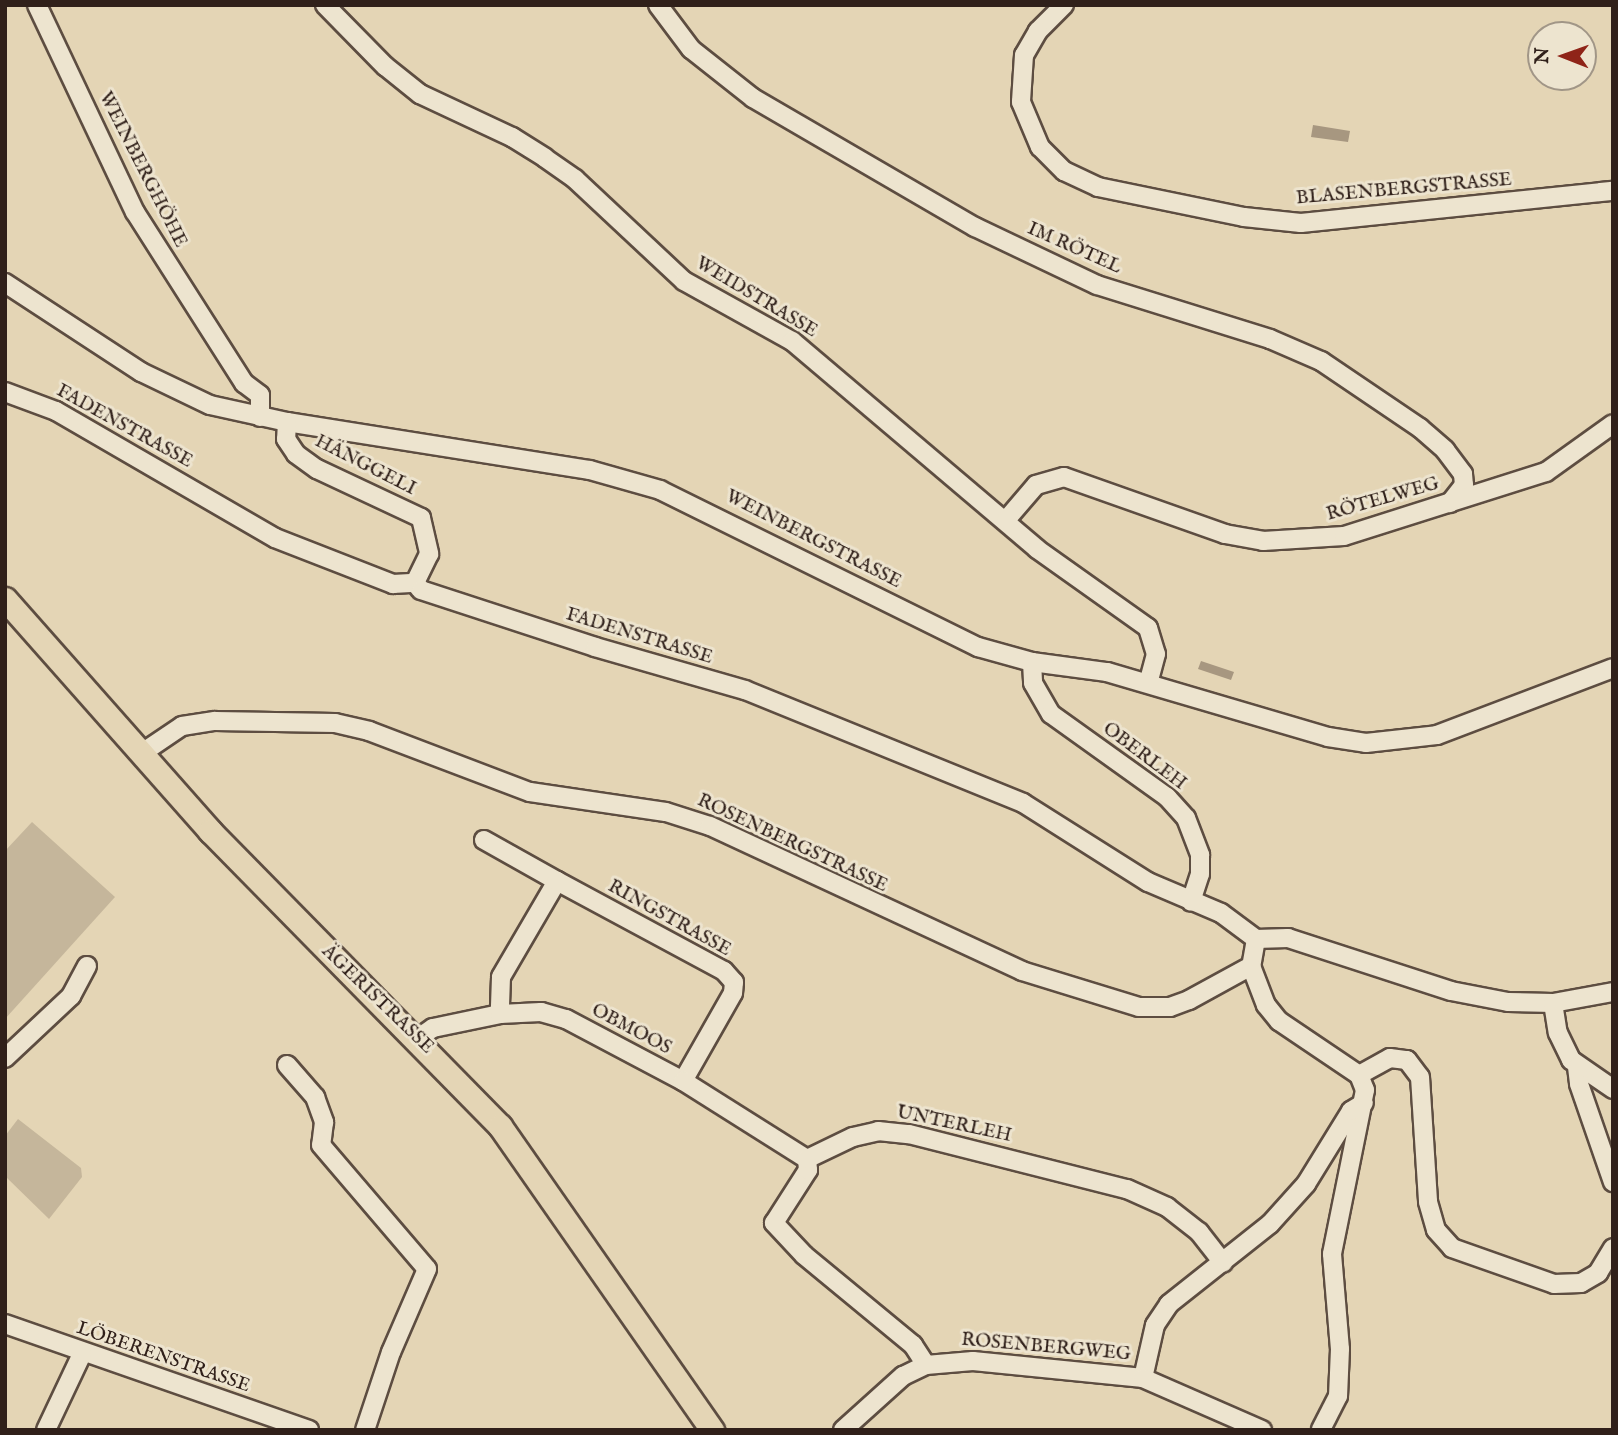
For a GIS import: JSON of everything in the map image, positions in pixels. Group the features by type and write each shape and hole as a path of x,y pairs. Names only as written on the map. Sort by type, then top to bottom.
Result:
{"main road":[{"name":"ÄGERISTRASSE","path":"5,599 269,893 416,1039 528,1161 712,1430"}],"street":[{"name":"WEINBERGHÖHE","path":"37,5 135,212 244,383 260,395 260,417"},
{"name":"WEIDSTRASSE","path":"325,5 385,66 420,94 512,137 544,158 575,179 684,281 792,341 1093,591 1148,628 1156,654 1148,683"},
{"name":"IM RÖTEL","path":"658,5 691,49 753,98 975,227 1097,285 1270,339 1352,381 1420,428 1455,462 1464,485 1450,503"},
{"name":"BLASENBERGSTRASSE","path":"1064,5 1038,32 1024,55 1021,102 1040,147 1064,171 1098,187 1244,217 1301,223 1613,191"},
{"name":"WEINBERGSTRASSE","path":"5,283 178,392 260,417 590,470 660,490 978,647 1032,662 1148,683 1328,737 1398,743 1437,736 1613,668"},
{"name":"FADENSTRASSE","path":"5,392 56,411 275,538 393,583 415,583 421,590 570,639 745,690 1023,803 1148,882 1221,913 1256,939"},
{"name":"HÄNGGELI","path":"287,422 286,439 317,469 421,518 429,554 415,583"},
{"name":"RÖTELWEG","path":"1006,520 1036,485 1064,477 1226,534 1263,541 1344,536 1546,472 1613,424"},
{"name":"OBERLEH","path":"1032,662 1033,683 1051,714 1167,797 1186,818 1200,855 1200,874 1191,902"},
{"name":"ROSENBERGSTRASSE","path":"142,753 182,726 215,721 335,723 369,732 530,792 666,812 710,826 1022,971 1139,1007 1170,1007 1189,1000 1251,967"},
{"name":"RINGSTRASSE","path":"484,840 724,971 734,982 733,993 683,1081"},
{"path":"500,1014 501,977 556,881"},
{"path":"1321,1430 1338,1396 1340,1349 1332,1254 1338,1208 1364,1103 1359,1074 1279,1021 1266,1005 1251,967 1256,939 1288,938 1461,994 1508,1002 1553,1003 1613,992"},
{"path":"5,1058 71,996 86,966"},
{"path":"1553,1003 1558,1033 1577,1067 1579,1084 1613,1181"},
{"name":"OBMOOS","path":"416,1039 433,1028 500,1014 541,1012 566,1019 683,1081 807,1159"},
{"path":"1359,1074 1390,1058 1407,1060 1419,1077 1428,1202 1436,1230 1452,1248 1554,1284 1581,1283 1598,1273 1613,1248"},
{"path":"287,1065 315,1097 324,1122 320,1145 427,1269 391,1352 365,1430"},
{"path":"1577,1067 1613,1089"},
{"name":"ROSENBERGWEG","path":"1143,1378 1155,1325 1169,1304 1270,1224 1297,1194 1351,1111 1364,1103"},
{"name":"UNTERLEH","path":"807,1159 853,1137 878,1130 1013,1158 1127,1189 1167,1206 1199,1232 1223,1263"},
{"path":"807,1159 808,1170 774,1223 804,1255 913,1345 926,1365"},
{"name":"LÖBERENSTRASSE","path":"5,1324 82,1354 309,1430"},
{"path":"46,1430 82,1354"},
{"name":"ROSENBERGWEG","path":"843,1430 883,1391 926,1365 973,1361 1143,1378 1262,1430"}],"shaded area":[{"path":"1313,125 1350,131 1348,142 1311,137"},
{"path":"1201,661 1234,672 1231,680 1198,669"},
{"path":"32,822 115,897 5,1019 5,851"},
{"path":"18,1119 81,1168 82,1177 49,1219 5,1176 5,1136"}]}
